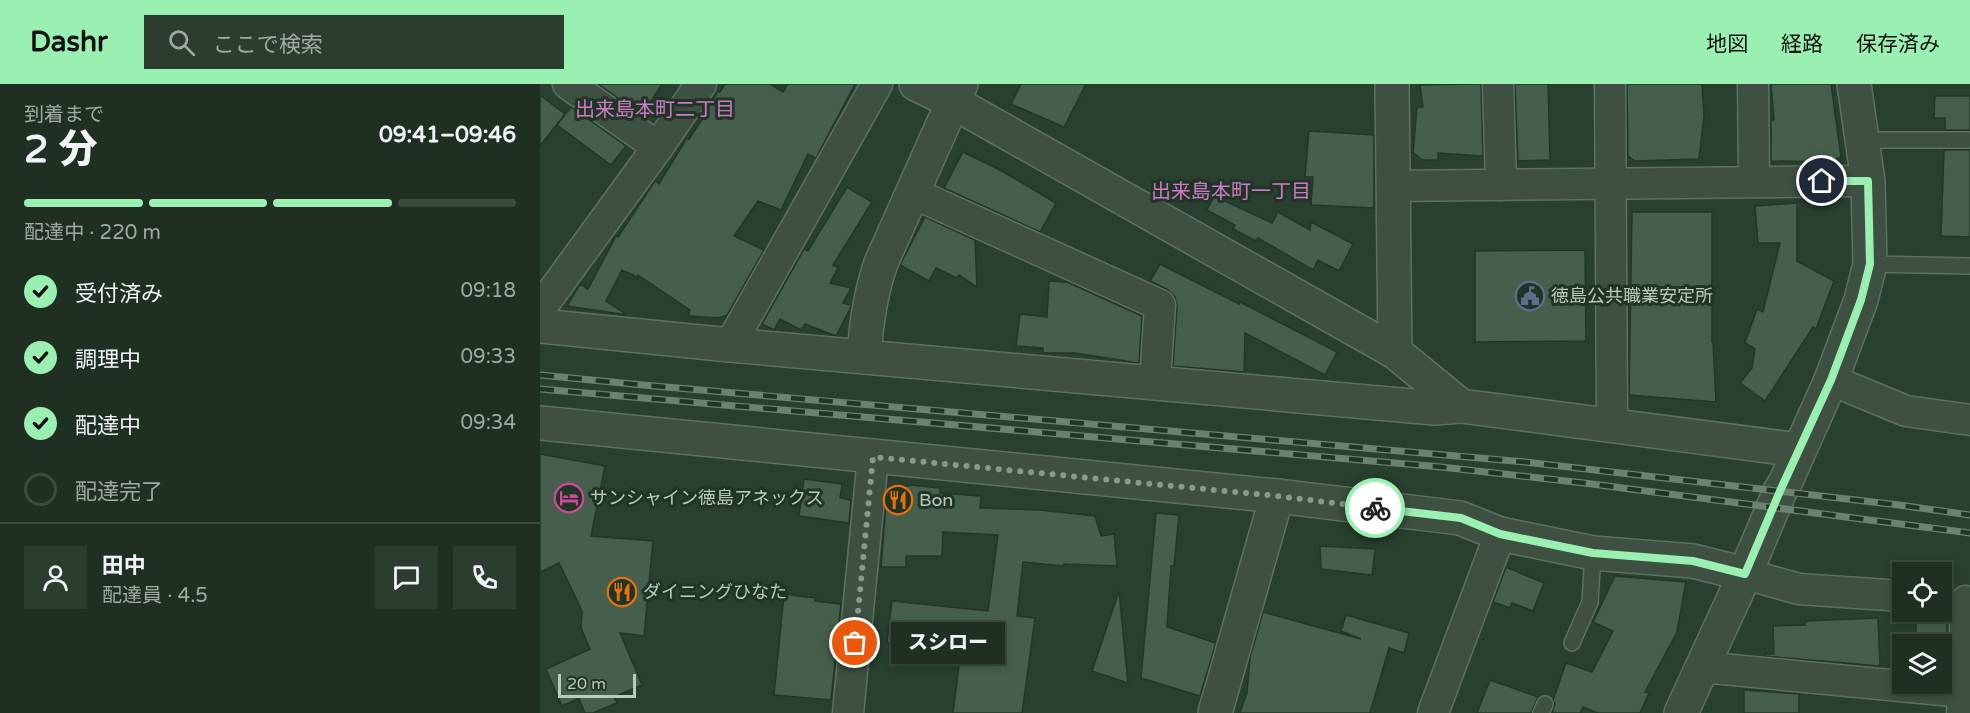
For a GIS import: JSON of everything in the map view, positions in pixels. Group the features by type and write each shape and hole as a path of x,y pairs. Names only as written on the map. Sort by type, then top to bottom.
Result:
{"street":[{"path":"568,84 658,147"},
{"path":"540,309 701,84"},
{"path":"730,345 877,84"},
{"path":"916,84 957,93 1395,352 1461,406"},
{"path":"1392,84 1395,352"},
{"path":"1498,84 1500,185"},
{"path":"1610,84 1612,426"},
{"path":"1753,84 1754,182"},
{"path":"1681,713 1831,380 1861,300 1870,264 1868,181 1854,84"},
{"path":"864,357 867,314 872,286 957,93"},
{"path":"1393,186 1868,181"},
{"path":"913,193 1160,305 1155,382"},
{"path":"540,326 1434,408 1461,406 1799,450"},
{"path":"1831,380 1906,411 1970,420"},
{"path":"540,423 1277,496 1461,518 1500,534 1593,553 1693,561 1799,589 1892,596"},
{"path":"848,713 873,457"},
{"path":"1215,713 1277,496"},
{"path":"1433,713 1500,534"},
{"path":"1701,667 1962,702 1959,600"}],"lane":[{"path":"1862,140 1970,140"},
{"path":"1870,264 1970,266"},
{"path":"1572,643 1590,602 1593,553"}],"building":[{"path":"598,84 662,84 642,115"},
{"path":"725,84 770,84 783,92 788,84 855,84 816,158 808,154 781,210 758,201 734,236 764,250 727,315 719,318 688,316 690,310 638,275 637,277 622,270 606,301 627,315 567,306 580,284 588,289 616,236 618,237 655,181 659,184 718,91 720,92"},
{"path":"1021,84 1086,84 1064,127 1011,104"},
{"path":"1481,84 1483,156 1438,153 1438,160 1422,160 1413,152 1417,107 1423,107 1420,85"},
{"path":"1515,84 1548,84 1550,160 1518,161"},
{"path":"1627,84 1702,84 1704,116 1699,159 1635,161 1628,156"},
{"path":"1771,84 1831,84 1841,157 1827,162 1771,161 1771,120 1774,120"},
{"path":"540,95 565,114 540,146"},
{"path":"1935,96 1970,96 1970,130 1945,130 1945,118 1934,118"},
{"path":"571,107 626,146 611,165 557,125"},
{"path":"1309,131 1374,135 1374,208 1311,205 1313,177 1305,177"},
{"path":"1944,150 1970,150 1970,237 1941,236"},
{"path":"963,152 1000,170 1056,203 1040,232 944,188"},
{"path":"847,187 872,202 833,265 838,268 830,283 851,288 843,303 851,307 836,336 805,324 801,330 780,319 774,330 762,324 804,249 808,251"},
{"path":"1214,196 1272,223 1278,212 1310,230 1311,222 1353,244 1339,271 1318,260 1313,270 1258,238 1256,241 1233,229 1235,225 1207,210"},
{"path":"1797,203 1797,261 1834,281 1816,329 1813,327 1765,401 1740,383 1752,368 1755,349 1745,343 1757,309 1763,312 1780,243 1758,243 1755,206"},
{"path":"1632,212 1712,212 1712,342 1716,402 1629,395"},
{"path":"925,217 975,240 977,287 959,275 957,278 936,268 929,281 900,265"},
{"name":"徳島公共職業安定所","path":"1585,250 1586,341 1475,342 1475,251"},
{"path":"1160,264 1337,352 1325,375 1245,333 1244,372 1173,366 1177,306 1175,297 1167,289 1150,281"},
{"path":"1049,281 1067,282 1142,316 1139,363 1074,353 1043,353 1043,348 1016,346 1020,314 1047,317"},
{"path":"540,454 605,466 591,536 653,541 644,636 620,633 642,685 614,697 617,703 593,713 585,713 579,698 562,706 546,669 590,649 581,628 582,611 559,563 540,572"},
{"path":"804,479 842,484 840,498 851,500 849,523 799,516"},
{"path":"911,485 940,488 940,493 981,496 980,508 1040,510 1095,516 1101,536 1114,534 1117,566 1064,564 1064,566 1023,562 1017,616 1035,618 1022,713 953,713 961,650 887,642 892,601 988,611 998,535 943,532 942,556 906,556 906,567 881,567 886,505 890,491"},
{"path":"1156,513 1179,515 1174,566 1171,566 1167,627 1216,643 1200,696 1141,678"},
{"path":"1320,546 1375,549 1372,575 1321,569"},
{"path":"1506,567 1544,583 1533,611 1512,603 1510,608 1493,602"},
{"path":"1615,576 1686,582 1677,632 1645,692 1649,693 1640,713 1598,713 1583,707 1580,713 1552,713 1555,704 1553,700 1566,663 1592,672 1613,631 1593,622"},
{"path":"1119,591 1128,683 1092,671"},
{"path":"784,594 841,604 831,700 774,695"},
{"path":"1263,612 1361,639 1341,631 1346,615 1409,633 1404,653 1389,648 1370,713 1240,713 1247,692 1250,658"},
{"path":"1878,618 1880,666 1765,656 1765,654 1774,654 1773,626 1805,625 1806,621"},
{"path":"1916,622 1947,622 1947,634 1916,634"},
{"path":"1490,680 1538,697 1531,713 1477,713"},
{"path":"1744,690 1799,694 1799,713 1744,713"}],"railway":[{"path":"540,375 1525,462 1970,515"},
{"path":"540,389 1441,467 1584,483 1970,533"}],"way so far":[{"path":"855,643 873,457 1277,496 1375,508"}],"place":[{"name":"徳島公共職業安定所","path":"1530,296"},
{"name":"サンシャイン徳島アネックス","path":"569,498"},
{"name":"Bon","path":"898,500"},
{"name":"ダイニングひなた","path":"622,592"},
{"name":"スシロー","path":"855,643"}],"district":[{"name":"出来島本町二丁目","path":"655,110"},
{"name":"出来島本町一丁目","path":"1231,192"}],"route":[{"path":"1375,508 1461,518 1500,534 1593,553 1693,561 1745,574 1831,380 1861,300 1870,264 1868,181 1822,181"}]}
